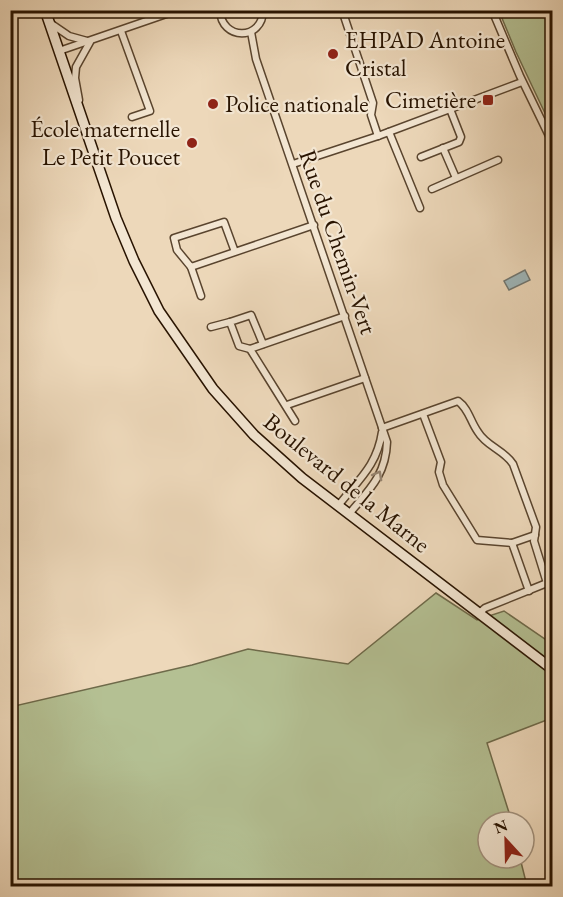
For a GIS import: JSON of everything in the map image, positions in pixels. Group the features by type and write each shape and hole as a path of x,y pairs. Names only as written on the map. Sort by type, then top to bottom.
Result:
{"main road":[{"name":"Boulevard de la Marne","path":"45,10 116,218 134,261 159,311 213,389 254,435 302,478 552,669"}],"street":[{"path":"59,51 178,10"},
{"path":"207,10 220,12 225,26 237,33 251,32 261,22 263,10"},
{"path":"342,10 373,103 371,115 378,136"},
{"path":"492,10 522,81 552,142"},
{"path":"49,22 69,36 90,42"},
{"path":"121,31 150,111 132,117"},
{"name":"Rue du Chemin-Vert","path":"251,32 256,59 387,441 383,468 378,478 349,514"},
{"path":"79,109 76,68 90,42"},
{"path":"293,164 378,136 522,81"},
{"path":"421,157 459,142 461,137 450,109"},
{"path":"389,132 420,208"},
{"path":"443,148 456,178"},
{"path":"432,189 498,160"},
{"path":"201,296 191,267 177,250 174,238 224,222 235,252"},
{"path":"191,267 314,225"},
{"path":"211,327 251,315 262,344"},
{"path":"230,322 239,346 250,349 345,316"},
{"path":"250,349 295,421"},
{"path":"286,405 365,378"},
{"path":"339,506 372,464 380,444 382,428 458,401 465,406 478,433 506,455 513,464 536,527 534,541 550,582 485,608 479,613"},
{"path":"423,414 441,462 439,472 443,485 477,540 512,543 535,535"},
{"path":"512,543 529,591"}],"green space":[{"path":"499,11 552,11 552,128 516,52"},
{"path":"436,593 477,620 504,611 552,644 552,718 487,743 508,810 476,810 476,870 523,870 527,886 11,886 10,707 192,665 248,649 348,664"}],"water":[{"path":"525,270 530,280 509,290 504,281"}],"place":[{"name":"EHPAD Antoine Cristal","path":"333,54"},
{"name":"Cimetière","path":"488,100"},
{"name":"Police nationale","path":"213,104"},
{"name":"École maternelle Le Petit Poucet","path":"192,143"}]}
